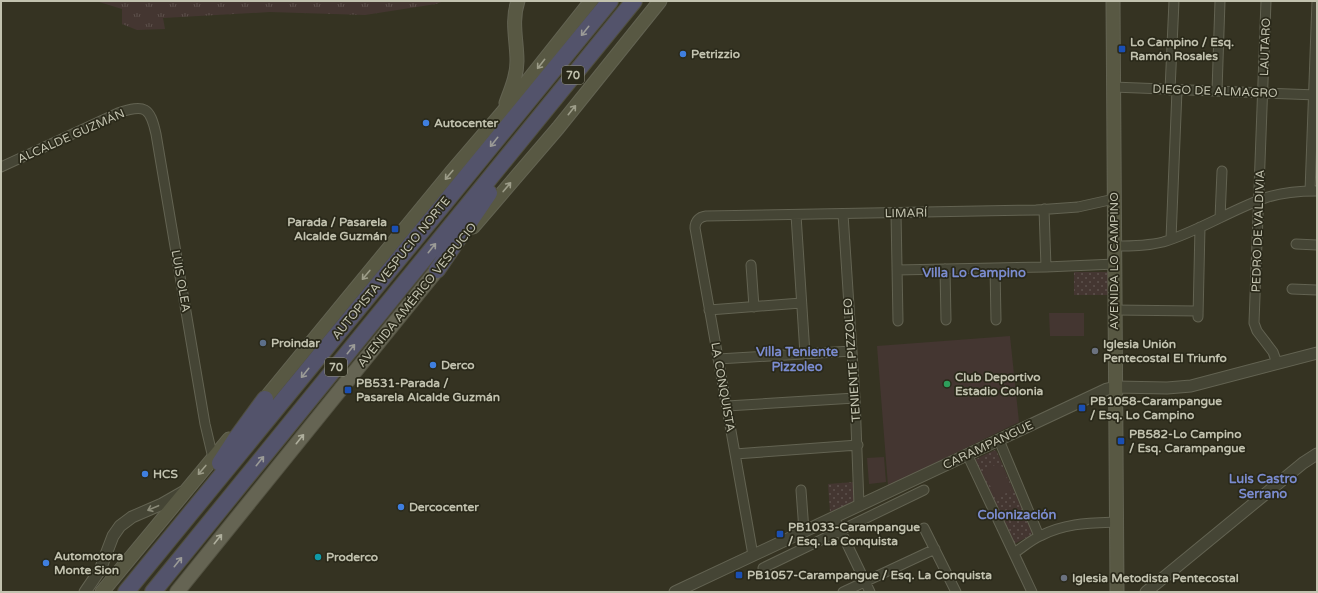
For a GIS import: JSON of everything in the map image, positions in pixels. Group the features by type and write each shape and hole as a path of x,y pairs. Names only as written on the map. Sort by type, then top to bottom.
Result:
{"highway":[{"name":"AUTOPISTA VESPUCIO NORTE","path":"126,592 610,1"},
{"name":"AUTOPISTA VESPUCIO NORTE","path":"153,592 634,1"},
{"path":"437,270 487,197 518,142"},
{"path":"180,527 235,440 265,399"}],"main road":[{"path":"502,113 516,70 515,20 518,1"},
{"path":"102,592 213,458 265,399 363,278 502,113 591,1"},
{"name":"AVENIDA AMÉRICO VESPUCIO","path":"176,592 437,270 558,128 660,1"},
{"name":"AVENIDA LO CAMPINO","path":"1113,1 1117,592"}],"street":[{"path":"1171,239 1174,1"},
{"path":"1217,91 1220,1"},
{"name":"LAUTARO","path":"1263,93 1266,1"},
{"path":"1114,246 1143,246 1171,239 1259,200 1287,193 1313,191 1317,1"},
{"name":"DIEGO DE ALMAGRO","path":"1113,87 1315,95"},
{"name":"PEDRO DE VALDIVIA","path":"1263,93 1254,323 1257,331 1270,347 1277,363"},
{"name":"ALCALDE GUZMÁN","path":"1,167 118,113 133,109 142,109"},
{"name":"LUIS OLEA","path":"142,109 147,111 151,117 156,134 206,430 213,458"},
{"path":"1220,218 1222,171"},
{"name":"LIMARÍ","path":"697,220 706,216 1044,209 1085,206 1114,199"},
{"path":"1044,209 1046,267"},
{"path":"896,213 898,321"},
{"name":"TENIENTE PIZZOLEO","path":"843,214 858,445 859,505"},
{"path":"796,215 805,354"},
{"name":"LA CONQUISTA","path":"697,220 695,228 753,555"},
{"path":"1115,310 1198,314 1200,227"},
{"path":"1296,244 1317,245"},
{"path":"897,270 1115,264"},
{"path":"751,265 754,307"},
{"path":"995,268 996,320"},
{"path":"945,269 946,320"},
{"path":"1292,289 1317,290"},
{"path":"710,310 801,303"},
{"path":"718,359 852,351"},
{"name":"CARAMPANGUE","path":"675,592 1098,393 1116,387 1182,387 1317,353"},
{"path":"727,406 855,398"},
{"path":"999,440 1039,536"},
{"path":"735,454 858,445"},
{"path":"967,454 1032,592"},
{"path":"1146,592 1317,454"},
{"path":"86,592 100,570 113,536 122,524 136,515 162,504 187,489"},
{"path":"801,490 804,531"},
{"path":"763,568 924,490"},
{"path":"834,517 870,592"},
{"path":"1014,553 1039,536 1065,527 1089,522 1116,522"},
{"path":"924,528 956,592"},
{"path":"843,592 934,549"}],"green space":[{"path":"96,1 444,1 436,4 365,15 270,12 163,18 165,29 137,30 122,24 122,9"},
{"path":"1074,272 1109,272 1109,295 1074,295"},
{"path":"1049,313 1084,313 1084,336 1050,336"},
{"name":"Club Deportivo Estadio Colonia","path":"1010,336 1019,422 888,486 877,346"},
{"path":"995,450 1032,532 1031,535 1014,544 974,460"},
{"path":"884,457 886,482 869,484 867,458"},
{"path":"1000,463 1012,490 996,498 983,470"},
{"path":"854,482 855,502 830,512 828,484"}],"place":[{"name":"Lo Campino / Esq. Ramón Rosales","path":"1122,49"},
{"name":"Petrizzio","path":"683,54"},
{"name":"Autocenter","path":"426,123"},
{"name":"Parada / Pasarela Alcalde Guzmán","path":"395,229"},
{"name":"Proindar","path":"263,343"},
{"name":"Iglesia Unión Pentecostal El Triunfo","path":"1095,351"},
{"name":"Derco","path":"433,365"},
{"name":"Club Deportivo Estadio Colonia","path":"947,384"},
{"name":"PB531-Parada / Pasarela Alcalde Guzmán","path":"348,390"},
{"name":"PB1058-Carampangue / Esq. Lo Campino","path":"1082,408"},
{"name":"PB582-Lo Campino / Esq. Carampangue","path":"1121,441"},
{"name":"HCS","path":"145,474"},
{"name":"Dercocenter","path":"401,507"},
{"name":"PB1033-Carampangue / Esq. La Conquista","path":"780,534"},
{"name":"Proderco","path":"318,557"},
{"name":"Automotora Monte Sion","path":"46,563"},
{"name":"PB1057-Carampangue / Esq. La Conquista","path":"739,575"},
{"name":"Iglesia Metodista Pentecostal","path":"1064,578"}],"district":[{"name":"Villa Lo Campino","path":"974,272"},
{"name":"Villa Teniente Pizzoleo","path":"797,358"},
{"name":"Luis Castro Serrano","path":"1263,486"},
{"name":"Colonización","path":"1017,514"}]}
